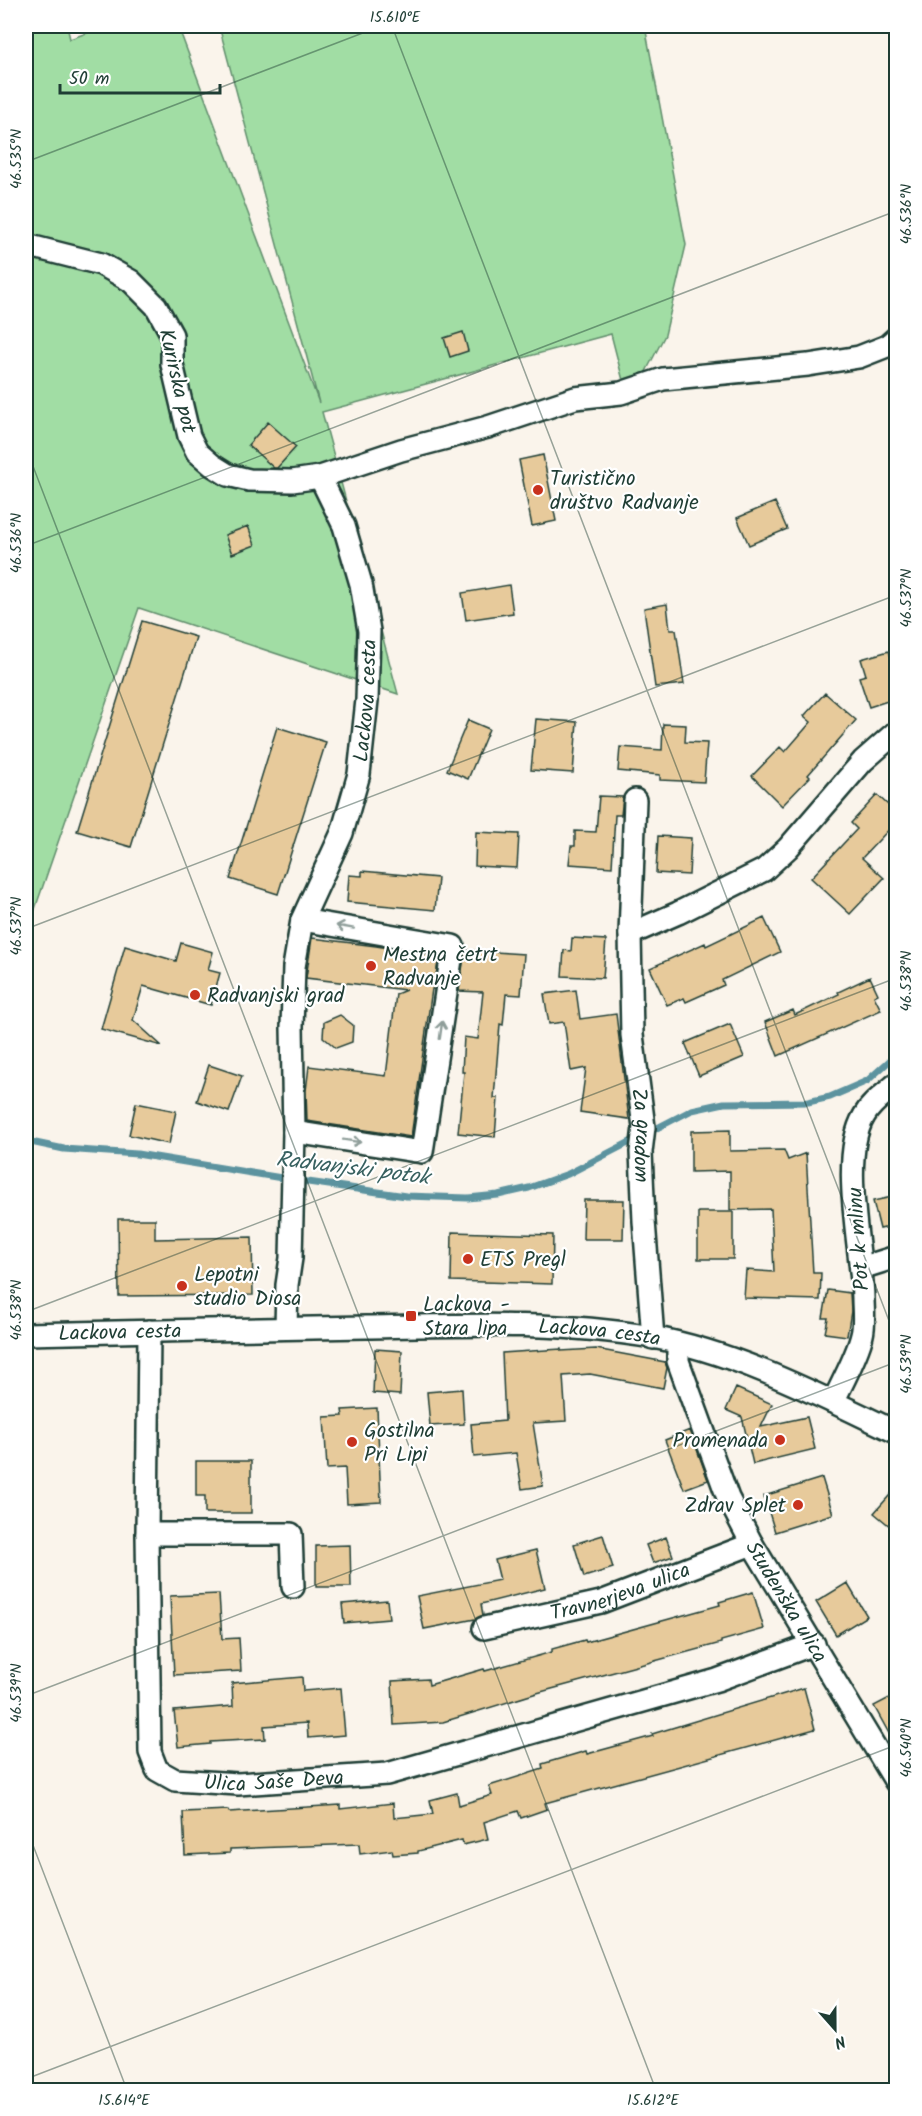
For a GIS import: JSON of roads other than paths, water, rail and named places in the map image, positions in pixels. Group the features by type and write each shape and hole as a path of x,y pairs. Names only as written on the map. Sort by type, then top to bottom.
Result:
{"street":[{"name":"Kurirska pot","path":"26,245 101,264 131,281 156,306 172,335 172,364 189,436 197,452 228,475 249,480 292,481 320,477 401,450 488,427 575,398 621,393 663,378 808,365 859,357 886,346 897,338"},
{"name":"Lackova cesta","path":"286,1328 293,1191 294,967 302,920 342,833 357,783 367,700 369,631 361,584 344,526 320,477"},
{"path":"630,934 678,914 764,870 788,848 863,761 897,732"},
{"name":"Za gradom","path":"635,800 630,934 632,1035 644,1127 641,1152 653,1338"},
{"path":"294,1132 422,1152 453,946 302,920"},
{"name":"Pot k mlinu","path":"833,1402 863,1334 861,1268 854,1207 854,1148 857,1132 864,1116 874,1103 897,1084"},
{"path":"861,1268 897,1257"},
{"name":"Lackova cesta","path":"26,1334 517,1325 565,1327 653,1338 714,1353 771,1374 897,1432"},
{"name":"Ulica Saše Deva","path":"149,1331 147,1534 150,1752 157,1770 175,1780 238,1784 387,1774 717,1680 814,1644"},
{"name":"Studenška ulica","path":"678,1344 678,1361 728,1497 752,1544 897,1782"},
{"path":"147,1534 291,1534 293,1587"},
{"name":"Travnerjeva ulica","path":"484,1628 601,1602 752,1544"}],"waterway":[{"name":"Radvanjski potok","path":"26,1141 64,1149 137,1154 406,1196 468,1198 498,1195 529,1188 568,1174 692,1110 724,1103 808,1102 830,1097 867,1081 896,1055"}],"place":[{"name":"Turistično društvo Radvanje","path":"538,490"},
{"name":"Mestna četrt Radvanje","path":"371,966"},
{"name":"Radvanjski grad","path":"195,995"},
{"name":"ETS Pregl","path":"468,1259"},
{"name":"Lepotni studio Diosa","path":"182,1286"},
{"name":"Lackova - Stara lipa","path":"411,1316"},
{"name":"Promenada","path":"780,1440"},
{"name":"Gostilna Pri Lipi","path":"352,1442"},
{"name":"Zdrav Splet","path":"798,1505"}]}
